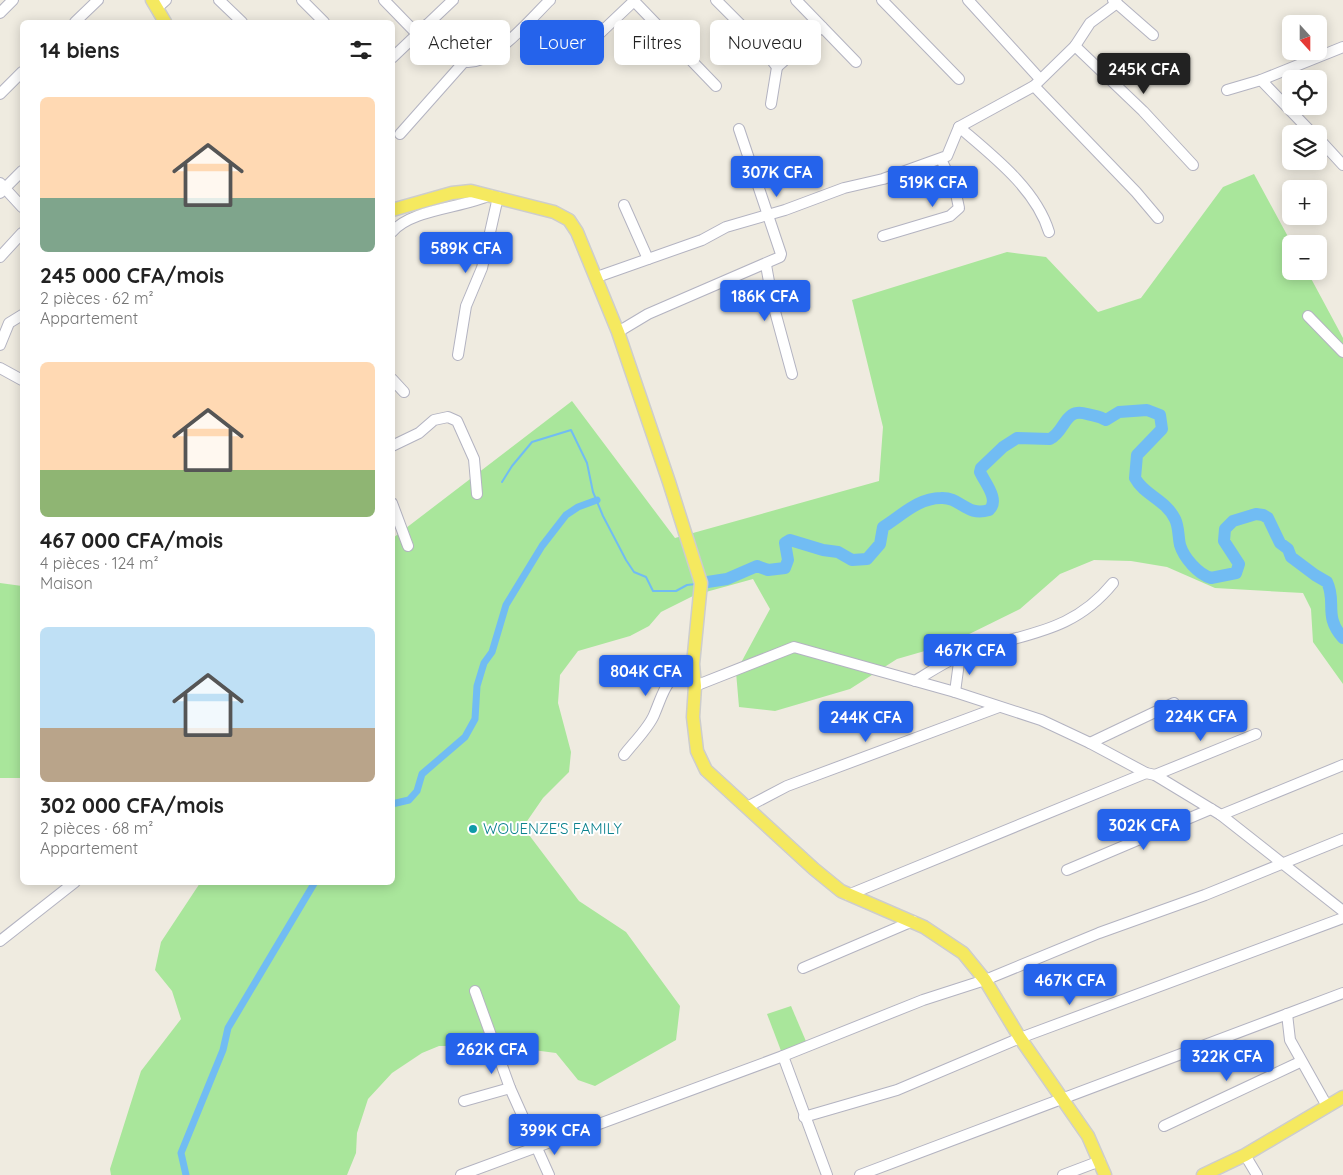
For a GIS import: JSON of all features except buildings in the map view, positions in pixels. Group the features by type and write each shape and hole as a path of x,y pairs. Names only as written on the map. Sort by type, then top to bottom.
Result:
{"main road":[{"path":"159,3 164,20"},
{"path":"395,209 452,193 472,191 554,212 568,220 577,232 618,332 701,583 693,664 695,686 693,717 697,751 706,770 814,869 848,895 913,922 936,934 962,953 985,980 1020,1038 1088,1136 1100,1161 1104,1175"},
{"path":"1203,1175 1245,1155 1343,1097"}],"street":[{"path":"0,13 13,0"},
{"path":"77,20 98,0"},
{"path":"219,0 240,20"},
{"path":"302,0 322,20"},
{"path":"384,0 410,27"},
{"path":"431,20 453,0"},
{"path":"510,38 550,0"},
{"path":"604,29 635,0 716,86"},
{"path":"716,0 757,41 777,66"},
{"path":"796,0 856,62"},
{"path":"882,0 959,79"},
{"path":"968,0 1037,82 1158,218"},
{"path":"597,277 702,240 726,227 844,188 883,179 947,156 959,127 1037,82 1075,46 1090,23 1115,2 1153,35"},
{"path":"772,104 777,66 822,27"},
{"path":"395,55 410,41"},
{"path":"1075,46 1143,111 1193,165"},
{"path":"1227,90 1262,80 1343,47"},
{"path":"400,134 462,65"},
{"path":"0,94 20,74"},
{"path":"1262,80 1305,125"},
{"path":"959,127 1006,168 1043,214 1049,232"},
{"path":"618,332 648,314 692,294 778,260 781,254 739,129"},
{"path":"1327,147 1343,164"},
{"path":"883,236 950,216 959,208 955,189 941,159"},
{"path":"20,172 2,188 20,205"},
{"path":"395,230 414,218 494,196 482,268 466,306 458,355"},
{"path":"624,205 648,259"},
{"path":"0,257 20,236"},
{"path":"766,264 773,304 792,374"},
{"path":"0,345 9,322 20,316"},
{"path":"1308,316 1343,352"},
{"path":"0,368 20,379"},
{"path":"395,383 404,392"},
{"path":"395,444 419,432 434,420 448,417 457,421 474,459 477,494"},
{"path":"395,511 408,546"},
{"path":"915,681 960,655 1065,623 1092,606 1114,583"},
{"path":"695,686 794,647 954,692 1041,720 1150,774 1221,815 1343,911"},
{"path":"954,692 960,655"},
{"path":"624,755 654,716 666,686 674,675 693,664"},
{"path":"1090,743 1174,703"},
{"path":"747,807 787,786 999,707"},
{"path":"848,895 1150,774 1256,734"},
{"path":"1221,815 1343,765"},
{"path":"1067,870 1211,809"},
{"path":"461,1175 783,1056 923,1000 985,980 1099,932 1205,895 1343,839"},
{"path":"0,941 71,885"},
{"path":"804,1117 897,1090 1020,1038 1343,918"},
{"path":"803,968 913,922"},
{"path":"475,991 510,1088 549,1175"},
{"path":"860,1175 1343,992"},
{"path":"1287,1014 1290,1040 1300,1062 1327,1106"},
{"path":"783,1056 804,1117 828,1175"},
{"path":"1164,1126 1300,1062"},
{"path":"464,1101 510,1088"},
{"path":"1245,1155 1257,1175"},
{"path":"1063,1175 1100,1161"}],"green space":[{"path":"1254,174 1287,235 1282,235 1282,280 1312,280 1343,338 1343,684 1313,642 1311,609 1303,593 1215,588 1167,567 1131,561 1094,560 1060,574 1020,609 949,644 897,659 850,689 775,711 739,707 736,672 770,609 753,579 695,595 661,612 649,626 630,636 578,651 560,675 558,703 571,752 569,772 543,798 523,827 579,901 626,932 680,1006 676,1040 595,1086 578,1080 556,1053 510,1047 474,1054 457,1046 439,1046 422,1053 392,1073 368,1099 357,1133 356,1153 347,1175 111,1175 110,1169 141,1071 181,1019 172,991 155,970 161,942 199,885 395,885 395,536 572,401 675,538 879,481 883,427 852,300 1007,252 1046,257 1098,312 1141,298 1223,187"},
{"path":"0,583 20,586 20,778 0,778"},
{"path":"791,1006 808,1046 783,1056 767,1014"}],"waterway":[{"path":"701,583 727,579 757,566 768,570 785,568 788,560 785,543 790,540 823,550 838,552 852,560 867,559 880,544 883,527 917,504 941,498 954,500 975,511 989,510 993,501 988,486 980,472 981,468 1003,447 1017,438 1050,439 1059,431 1069,417 1074,414 1087,414 1106,420 1119,412 1147,410 1160,415 1162,429 1137,455 1135,478 1144,489 1171,512 1178,528 1180,545 1192,565 1201,573 1211,578 1236,573 1239,564 1224,541 1225,529 1233,521 1256,514 1263,515 1268,518 1280,543 1288,549 1291,557 1327,582 1330,589 1333,623 1343,638"},
{"path":"502,482 512,466 532,442 571,430 587,463 593,492 603,516 634,572 646,577 653,591 676,591 687,585 696,584"},
{"path":"395,803 409,800 417,791 422,774 465,737 475,719 477,686 484,663 492,652 506,605 542,546 566,515 578,507 597,500"},
{"path":"186,1175 181,1153 223,1050 228,1028 313,885"}],"place":[{"name":"WOUENZE'S FAMILY","path":"473,829"}]}
